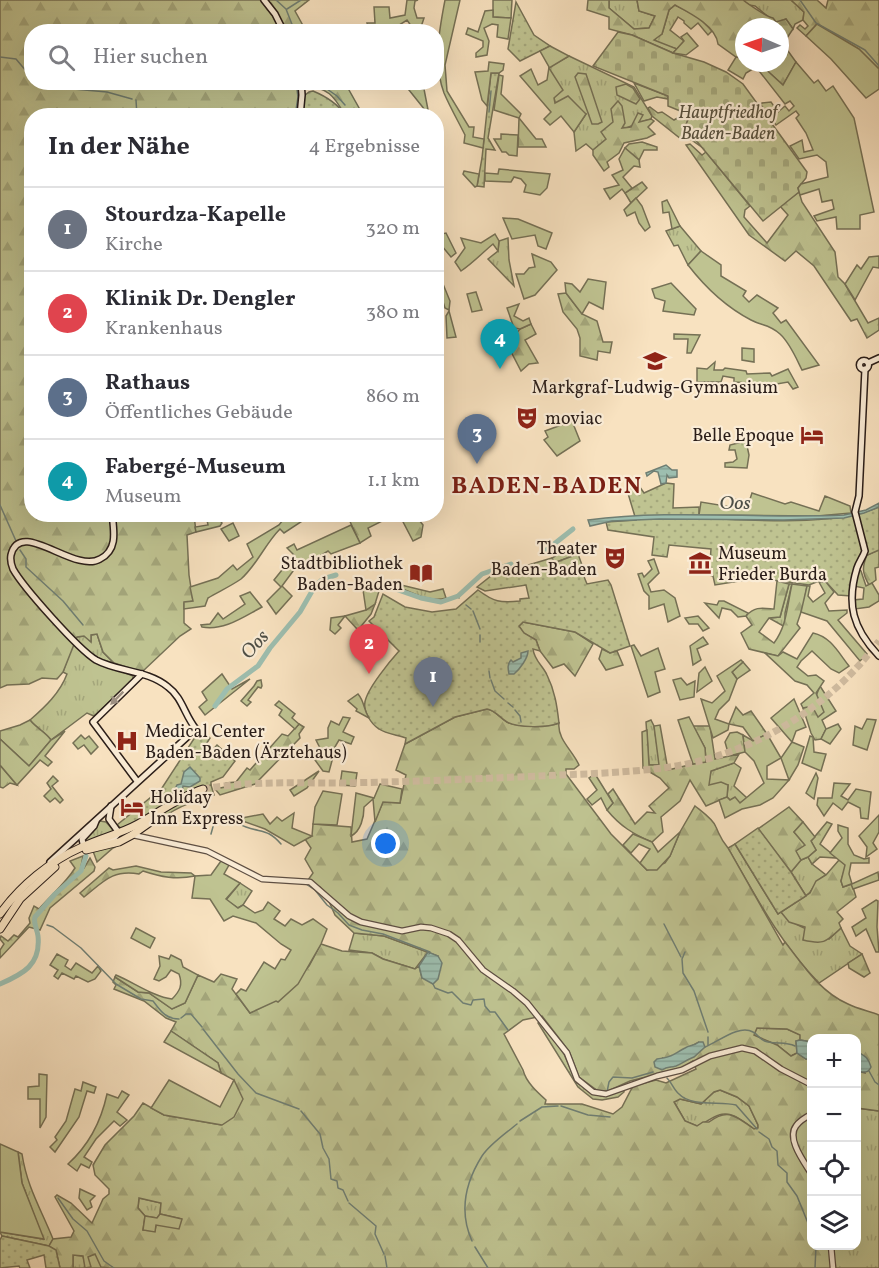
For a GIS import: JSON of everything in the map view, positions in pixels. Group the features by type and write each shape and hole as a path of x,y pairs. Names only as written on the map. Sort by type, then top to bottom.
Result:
{"main road":[{"path":"264,0 280,24"},
{"path":"301,108 302,90"},
{"path":"879,358 866,366 860,496 855,514 865,551 851,590 851,603 859,631 879,656"},
{"path":"0,914 11,899 196,729 168,686 142,674 102,663 84,651 39,602 12,565 11,555 14,549 24,542 36,542 78,561 89,563 99,560 108,554 114,537 113,522"},
{"path":"137,781 93,722 142,674"},
{"path":"41,872 140,824 182,797 203,789"},
{"path":"112,804 108,812 109,821 119,833"},
{"path":"0,929 25,893 60,864 87,848 108,845 132,835 164,809"},
{"path":"96,820 109,821"},
{"path":"87,848 82,840 94,826 96,820"}],"street":[{"path":"119,833 207,851 262,879 310,882 349,916 361,922 402,931 421,927 431,928 449,934 458,940 483,970 527,1003 567,1053 577,1079 593,1092 606,1094 657,1076 682,1070 710,1056 742,1048 755,1051 781,1069 807,1082"},
{"path":"807,1117 797,1124 793,1134 798,1151 807,1166"},
{"path":"831,1250 833,1268"}],"green space":[{"path":"0,0 261,0 272,13 267,0 309,0 295,11 302,24 24,24 24,90 298,90 299,98 298,108 24,108 24,522 195,522 196,532 187,535 193,601 184,603 184,623 191,629 180,636 142,672 114,663 103,652 97,634 91,635 91,642 84,636 77,637 63,672 57,679 42,678 29,684 7,685 0,688"},
{"path":"407,0 418,0 415,1 414,8 417,18 424,18 422,24 410,24 407,20 401,24 367,23 375,23 374,7 389,7 390,18 405,15"},
{"path":"445,0 460,0 445,65 447,91 469,127 474,127 473,137 484,139 483,148 464,143 465,135 444,93 444,24 441,23"},
{"path":"493,0 512,0 511,18 493,17"},
{"path":"588,0 609,0 609,8 634,29 649,28 655,16 639,11 637,0 743,0 773,18 735,18 735,56 718,44 713,31 695,16 675,5 669,10 662,34 654,40 677,49 673,53 632,35 609,29 609,17 587,10"},
{"path":"609,0 637,0 639,11 655,16 649,28 634,29 609,8"},
{"path":"743,0 791,0 804,12 803,20 795,24 793,29 789,23 789,18 770,18 755,6"},
{"path":"791,0 817,0 826,8 828,0 879,0 879,69 859,49 817,24 806,36 797,28 800,25 805,29 808,26 803,20 804,12"},
{"path":"516,2 534,35 550,46 520,61 508,49"},
{"path":"675,5 699,17 712,31 708,35 698,23 691,29 678,17 670,30 684,41 677,49 657,43 654,38 662,34 669,10"},
{"path":"493,10 493,17 511,18 508,39 497,37 498,25 492,24 484,28 489,41 487,55 476,57 476,53 483,47 483,41 466,34 468,28 478,32 485,11"},
{"path":"789,23 793,29 789,35"},
{"path":"817,24 859,49 879,69 879,89 866,98 831,59 806,36"},
{"name":"Hauptfriedhof Baden-Baden","path":"618,32 704,62 726,72 743,84 807,172 806,178 798,188 799,192 763,221 685,127 690,115 668,106 668,96 593,66"},
{"path":"687,33 698,46 686,55 673,53 684,41 681,37"},
{"path":"550,46 569,56 549,68 563,90 554,98 555,103 568,96 586,114 574,132 561,116 550,125 544,119 551,112 520,76 531,69 538,85 547,80 549,67 540,51"},
{"path":"789,52 796,62 783,85 768,72 789,72"},
{"path":"569,56 634,87 652,116 651,119 620,131 593,150 586,144 576,151 574,132 586,114 555,103 549,67"},
{"path":"735,59 735,72 748,72 743,79 728,70"},
{"path":"489,62 504,64 503,70 499,73 491,73 487,106 482,100 475,72 488,71"},
{"path":"796,62 814,83 818,80 826,91 833,86 854,118 874,212 860,215 860,229 837,229 836,217 817,221 814,216 834,209 832,200 822,202 819,189 800,195 798,188 801,184 828,177 826,162 817,155 799,159 790,146 802,140 804,152 813,150 796,118 799,115 796,111 776,125 761,105 771,102 778,112 785,106 789,111 794,106 790,101 785,104 760,72 769,72 783,85"},
{"path":"491,73 499,73 488,138 495,150 486,149 484,187 477,186"},
{"path":"578,73 586,74 602,122 598,124 592,124 575,77"},
{"path":"499,75 503,76 501,94 521,114 519,118 494,110"},
{"path":"634,83 668,96 668,99 657,97 644,101"},
{"path":"626,84 633,88 640,99 636,104 617,95 616,87"},
{"path":"323,90 349,90 359,108 340,108"},
{"path":"409,90 424,90 428,108 423,108"},
{"path":"313,91 322,95 340,108 303,108 304,96"},
{"path":"618,101 622,106 625,123 622,128 631,127 638,113 643,115 639,122 651,119 654,121 648,127 655,134 624,143 619,153 607,162 609,167 604,171 593,155 593,150 606,139 601,132 613,122 611,109"},
{"path":"648,108 674,120 679,117 688,120 685,127 703,148 690,139 681,139 652,116"},
{"path":"519,118 536,139 542,139 546,147 518,147"},
{"path":"501,134 518,135 517,156 502,152 494,139 501,139"},
{"path":"642,142 657,147 657,150 644,150 639,160 625,148 629,144"},
{"path":"690,144 702,155 706,152 750,206 745,210 744,217 767,243 788,215 780,206 799,192 802,202 835,252 838,277 845,284 868,323 879,318 879,330 867,338 857,319 851,321 814,266 796,251 785,261 749,235 686,145"},
{"path":"625,148 639,160 640,167 634,166 623,177 632,188 625,193 622,189 610,199 604,189 619,185 612,175 623,170 619,159"},
{"path":"499,169 550,174 547,188 540,195 524,192 526,185 521,179 514,177 511,182 485,181 485,173 498,174"},
{"path":"464,171 479,174 477,186 475,187 463,174"},
{"path":"642,182 647,188 631,203 625,193"},
{"path":"636,198 642,206 650,227 645,231 635,212 627,216 624,210"},
{"path":"667,200 680,226 672,229 669,212 663,213 662,202"},
{"path":"503,218 518,219 552,233 546,249 538,246 535,235 512,239"},
{"path":"680,226 701,251 688,265 678,245 674,246 666,231"},
{"path":"444,233 446,233 456,253 451,257 444,248"},
{"path":"495,234 499,241 498,251 493,244 461,271 455,262 465,248 461,238 481,243"},
{"path":"508,238 514,286 488,259 498,251 499,241"},
{"path":"701,251 721,265 721,276 746,291 743,296 749,302 757,295 778,308 773,313 781,323 786,320 819,365 802,370 790,346 780,334 742,315 709,289 688,265"},
{"path":"532,254 551,262 557,270 535,295 524,299 516,274 524,274 529,268 535,267"},
{"path":"879,256 879,268 873,267 855,300 845,284 857,265 861,269 869,257"},
{"path":"588,279 606,282 603,309 589,302 582,314 566,293 565,283 572,284 580,292"},
{"path":"671,283 696,309 694,315 663,311 665,301 655,298 652,289"},
{"path":"444,286 450,301 449,310 445,308"},
{"path":"476,292 482,310 472,312 467,294"},
{"path":"566,293 582,314 597,321 603,342 612,342 610,353 598,351 597,360 580,356 580,338 577,329 563,312 558,294"},
{"path":"519,304 514,316 523,321 529,318 531,324 520,329 514,328 507,308"},
{"path":"449,311 456,337 447,338 446,316"},
{"path":"531,324 536,334 525,340 538,363 529,364 521,371 507,344 520,329"},
{"path":"674,334 700,335 691,353 687,353 688,339 674,339"},
{"path":"742,348 754,349 754,362 742,360"},
{"path":"715,362 714,370 725,368 746,371 747,374 770,373 772,376 788,369 798,387 793,389 788,382 753,388 750,383 734,382 734,378 723,376 721,382 697,382 697,368 707,369"},
{"path":"572,421 580,441 557,456 544,440 548,437 545,431"},
{"path":"746,441 749,455 747,468 725,467 725,463 737,459 735,450 729,450 730,445"},
{"path":"637,483 644,493 666,483 674,484 673,508 699,507 699,515 691,515 691,518 812,520 859,514 879,507 879,550 863,557 851,596 838,595 826,582 819,581 809,585 758,578 715,585 713,576 709,575 711,549 669,545 667,557 652,555 654,537 608,530 606,522 636,520 627,490"},
{"path":"752,493 785,504 791,502 819,511 825,496 850,506 851,513 817,516 699,515 701,502 731,507 734,499 749,502"},
{"path":"207,522 222,523 220,526 196,532 195,527 208,525"},
{"path":"281,522 301,522 284,533 280,529 247,573 237,582 208,598 205,606 184,609 184,602 193,601 190,587 218,578 233,565 237,570 253,557 247,544"},
{"path":"350,522 380,522 368,528 371,536 360,543"},
{"path":"403,522 421,522 423,525 421,537 413,541"},
{"path":"233,523 239,536 229,541 221,529"},
{"path":"351,525 360,543 331,554 328,551 304,566 299,563 282,586 292,596 276,614 267,601 281,587 274,580 294,555 287,548 294,544 297,550"},
{"path":"573,545 578,554 554,563 552,558"},
{"path":"879,550 879,567 875,568 876,580 869,585 864,573 864,563 867,555"},
{"path":"578,554 582,565 580,567 587,584 608,580 611,585 630,646 610,653 575,632 523,622 519,626 524,633 536,640 540,651 533,649 534,653 552,687 559,723 541,726 512,724 487,709 455,717 405,744 406,738 385,732 373,724 365,709 367,696 379,675 399,651 369,621 374,617 383,594 405,607 432,612 456,609 478,590 498,601 520,601 520,599 529,598 526,585 485,591 477,587 491,576 552,558 554,563"},
{"path":"654,559 659,573 648,584 651,592 664,590 675,598 680,616 668,622 664,604 649,609 649,596 644,591 638,574 642,573 644,577 652,569 648,561"},
{"path":"858,569 861,571 866,586 872,583 879,595 879,601 869,607 855,609 853,600 863,599 864,588 854,586"},
{"path":"777,581 789,584 780,617 769,618 759,632 774,643 784,623 792,584 807,586 797,624 800,628 778,656 749,649 741,633 752,625 746,616 749,613 759,608 774,609"},
{"path":"819,582 826,582 834,592 825,603 829,611 847,610 847,613 838,620 867,654 860,661 827,621 801,612 807,586 810,586 808,596 813,602 825,593"},
{"path":"362,583 379,591 375,604 366,610"},
{"path":"397,584 430,592 443,589 446,598 427,598 396,586"},
{"path":"789,584 792,584 785,613 785,627 769,618 780,617"},
{"path":"250,592 262,607 226,625 202,627 201,625 210,624 218,613 223,619 245,604 240,596"},
{"path":"719,601 724,601 748,613 746,616 738,617 731,610 722,608 719,618 705,603 717,605"},
{"path":"375,604 371,614 358,630 345,616 366,610"},
{"path":"345,616 338,625 341,628 335,634 330,630 331,618"},
{"path":"698,616 709,628 703,631 698,624 689,624 685,618"},
{"path":"523,622 575,632 593,644 575,676 564,664 553,668 540,651 536,640 523,633 519,626"},
{"path":"813,633 825,638 838,650 849,666 839,673 831,669 812,651 797,667 808,676 816,675 824,681 816,693 824,712 818,717 812,706 803,708 801,704 814,693 807,685 795,681 765,653 778,656 783,652 797,659"},
{"path":"97,634 103,652 114,663 96,658 75,639 84,636 91,641 91,635"},
{"path":"703,637 708,644 697,649 701,660 693,665 690,646"},
{"path":"73,643 89,658 133,676 133,680 94,716 87,713 51,740 30,720 52,699 64,681 67,674 63,672"},
{"path":"634,645 641,656 658,648 665,669 655,672 660,692 648,697 631,646"},
{"path":"602,649 610,653 617,651 623,665 606,670 599,659"},
{"path":"741,660 743,662 732,672 737,679 729,700 719,710 715,719 729,724 728,730 713,738 701,699 712,703 725,691 717,676"},
{"path":"743,662 750,670 737,679 732,672"},
{"path":"705,667 712,681 697,692 699,673"},
{"path":"222,674 232,689 250,679 205,715 199,707 207,700 202,692"},
{"path":"681,678 687,685 695,681 694,697 680,700 673,680"},
{"path":"261,680 261,688 258,687 248,700 251,702 247,706 241,701 257,681"},
{"path":"820,686 836,711 822,720 826,729 821,739 815,740 803,708 812,706"},
{"path":"358,694 369,718 356,711 357,709 348,701"},
{"path":"794,699 806,727 796,731 792,742 771,718"},
{"path":"279,701 295,714 292,718 299,724 295,729 279,715 282,710 275,705"},
{"path":"736,707 743,715 751,711 767,734 753,741 743,727 729,724"},
{"path":"487,709 511,724 541,726 559,723 560,734 579,765 574,769 566,769 566,774 611,834 647,870 665,863 695,806 714,824 783,945 785,942 813,977 838,999 879,1015 879,1111 861,1109 861,1072 865,1073 861,1057 861,1034 807,1034 807,1041 800,1040 800,1035 787,1029 757,1028 754,1035 777,1045 791,1056 797,1053 807,1059 807,1117 795,1127 796,1145 807,1167 807,1250 831,1250 833,1268 109,1268 101,1267 95,1254 88,1257 91,1267 85,1268 83,1256 73,1255 73,1268 60,1268 56,1251 49,1246 53,1239 71,1237 74,1231 55,1197 57,1195 71,1203 92,1223 103,1199 109,1194 109,1189 95,1175 93,1165 105,1145 134,1116 143,1103 164,1115 221,1125 234,1080 221,1073 218,1063 171,1031 176,1022 166,1018 144,1001 114,989 115,977 138,992 149,993 172,1009 185,1003 198,975 214,982 221,974 237,979 232,989 250,1013 276,1000 309,966 321,944 342,951 372,953 415,969 419,966 422,978 438,956 384,936 354,933 335,915 320,887 308,880 313,873 305,859 311,848 305,839 312,836 313,824 351,827 352,842 367,839 383,802 400,803 406,775 396,770 405,744 455,717","holes":["542,1016 569,1051 579,1077 598,1091 608,1091 630,1081 682,1068 693,1061 696,1069 666,1083 656,1080 633,1086 622,1107 613,1114 582,1104 545,1104 546,1100 527,1079 504,1034 523,1020","699,1042 670,1067 667,1066 663,1058 668,1059","720,1090 737,1097 749,1106 758,1128 754,1129 727,1114 697,1126 685,1121 674,1102 680,1099 701,1104 714,1092","139,1198 161,1203 160,1214 182,1219 156,1225 155,1231 143,1230 145,1216 138,1208"]},
{"path":"343,717 350,718 343,732 354,737 351,744 339,740 332,752 322,752 316,740 328,738 331,721 339,725"},
{"path":"689,717 705,748 706,762 693,764 678,720"},
{"path":"867,719 876,720 867,750 853,745 855,726 862,729"},
{"path":"30,720 51,740 29,766 0,739 0,731"},
{"path":"651,720 660,765 649,765 646,722"},
{"path":"299,724 304,727 299,734 300,738 255,784 220,795 215,789 225,787 226,783 236,782 247,768 250,770 282,734 288,736"},
{"path":"838,724 841,729 830,744 821,739 826,729"},
{"path":"660,725 668,770 706,761 705,748 693,726 710,726 715,759 739,754 734,763 711,771 709,785 721,782 728,785 727,797 706,806 690,780 680,801 661,817 663,832 652,842 627,829 612,816 607,810 613,803 608,794 613,789 635,824 647,812 655,813 649,806 669,788 660,778 643,768 642,732 647,730 649,765 659,765 654,726"},
{"path":"65,731 45,756 52,762 48,766 40,760 17,785 0,765 0,739 29,766 51,740"},
{"path":"199,731 203,731 210,738 201,752 207,756 217,745 235,761 223,777 122,829 117,825 162,788"},
{"path":"737,732 743,735 745,752 729,756 725,742 730,733"},
{"path":"767,734 781,758 767,766 767,779 789,780 773,798 725,818 719,800 727,797 730,800 735,797 740,803 764,783 754,761 745,752 743,735 753,741"},
{"path":"81,735 85,739 89,736 98,747 91,754 84,745 78,749 73,743"},
{"path":"810,736 813,737 814,752 826,754 821,771 802,763"},
{"path":"792,742 804,747 798,765 789,780 781,758"},
{"path":"326,755 333,757 329,772 323,771 315,760"},
{"path":"734,763 741,768 734,786 747,798 740,803 727,797 728,785 708,785 711,771"},
{"path":"0,765 17,785 10,783 3,788 0,787"},
{"path":"319,771 307,788 294,796 290,790"},
{"path":"342,771 357,773 355,786 340,785"},
{"path":"816,773 818,778 814,799 806,793"},
{"path":"595,774 613,803 607,810 601,798 592,805 587,799 597,790 589,778"},
{"path":"53,776 58,781 52,786 63,800 60,803 55,798 50,802 44,796 51,789 47,783"},
{"path":"834,783 850,784 841,796 848,800 856,789 871,792 868,819 861,818 860,808 848,802 842,810 833,803 824,816 817,805 818,798 832,798"},
{"path":"380,784 402,789 400,803 383,802 375,822 373,799 364,807 360,827 351,836 356,793 374,798"},
{"path":"211,785 214,795 182,807 152,825 153,821 180,799 195,790"},
{"path":"323,791 342,794 337,825 313,824 315,807"},
{"path":"789,807 803,822 794,832 806,846 797,851 801,860 791,872 758,829"},
{"path":"294,813 292,828 312,836 294,846 265,829 237,819 263,814 270,824 277,817 282,821"},
{"path":"879,815 879,832 873,843 877,849 866,857 867,847 859,836"},
{"path":"100,821 106,822 114,831 84,844 84,839"},
{"path":"803,822 815,837 811,841 816,850 801,860 796,851 805,845 794,832"},
{"path":"827,822 832,824 820,844 837,858 820,857 812,864 808,857 816,850 811,841"},
{"path":"838,825 848,828 848,844 854,855 864,859 869,858 869,863 851,863 849,874 852,884 878,872 879,880 853,889 851,884 843,887 841,881 845,865 830,853 842,838"},
{"path":"758,828 806,896 778,914 735,844"},
{"path":"680,832 670,856 657,870 647,870 640,863 650,849 639,844 631,853 623,845 633,834 652,842 658,852"},
{"path":"133,838 113,848 97,862 93,851"},
{"path":"735,844 778,914 781,912 797,925 829,939 841,928 850,946 862,954 819,983 781,936 759,901 728,848"},
{"path":"83,856 81,867 84,868 90,858 95,867 94,871 50,908 40,930 29,927 0,958 0,950 4,944 0,939 1,936 8,941 14,935 18,937 30,923 29,918 34,906 39,909 75,868 70,861"},
{"path":"808,857 812,864 826,875 806,896 791,872 801,860"},
{"path":"839,860 846,865 841,881 843,887 852,884 856,897 837,912 843,919 839,923 841,928 832,936 820,942 803,940 805,927 789,922 781,912 810,893 816,881 826,875"},
{"path":"221,861 229,865 224,874 240,883 226,899 238,908 243,905 255,913 263,910 268,902 280,911 274,919 285,926 291,919 302,925 313,919 327,929 298,984 278,1002 250,1013 236,994 241,989 246,991 264,962 275,969 281,959 285,960 291,950 256,923 233,916 224,921 210,899 192,898 195,876 211,875"},
{"path":"136,866 161,872 191,873 195,876 169,877 143,871 139,874 122,873 109,878 84,897 80,893 109,868 113,870"},
{"path":"240,883 252,891 243,905 238,908 226,900"},
{"path":"878,901 879,952 876,952 866,929 856,936 852,927 866,918 862,909"},
{"path":"136,928 155,938 150,948 131,938"},
{"path":"354,933 384,936 428,952 415,969 372,953 349,950"},
{"path":"57,954 68,960 65,966 71,970 76,963 92,973 98,966 101,971 95,979 88,982 62,973 58,979 54,976 58,970 50,965"},
{"path":"862,954 870,973 864,977 849,968 848,963"},
{"path":"171,955 181,960 183,967 198,975 185,1003 172,1009 149,993 138,992 115,977 116,975 165,998 172,999 180,988 179,974 171,970 159,981 154,979 160,966 159,956 169,959"},
{"path":"541,1021 564,1054 576,1082 601,1096 624,1089 624,1092 618,1097 602,1100 593,1099 578,1087 538,1023"},
{"path":"757,1028 787,1029 801,1035 800,1040 796,1041 797,1053 791,1056 777,1045 753,1036"},
{"path":"171,1031 218,1063 221,1073 164,1042"},
{"path":"39,1074 47,1075 46,1117 40,1128 40,1099 28,1099 28,1087 39,1086"},
{"path":"169,1080 220,1107 234,1080 243,1099 234,1117 222,1125 164,1115 151,1108"},
{"path":"83,1082 96,1087 94,1093 87,1091 79,1117 55,1152 50,1147 57,1140 55,1137 66,1121 75,1089 81,1091"},
{"path":"720,1090 737,1097 749,1106 758,1128 754,1129 729,1114 716,1116 697,1126 685,1121 674,1102 680,1099 701,1104 714,1092"},
{"path":"122,1091 129,1095 117,1112 127,1120 120,1126 114,1121 96,1139 84,1157 92,1162 89,1168 81,1164 77,1171 68,1164 93,1132 107,1094 118,1098"},
{"path":"861,1109 879,1111 879,1268 833,1268 831,1250 861,1250"},
{"path":"807,1117 807,1167 794,1140 797,1124"},
{"path":"0,1144 18,1152 22,1183 44,1239 0,1232"},
{"path":"18,1152 22,1154 31,1187 53,1239 49,1246 2,1236 0,1232 43,1239 22,1183"},
{"path":"80,1189 95,1196 90,1201 92,1207 87,1210 79,1198"},
{"path":"139,1198 161,1203 160,1214 157,1218 145,1216 138,1208"},
{"path":"160,1214 182,1219 179,1229 156,1225 155,1232 143,1230 145,1216 157,1218"},
{"path":"2,1236 49,1246 56,1250 60,1268 46,1268 44,1255 27,1260 30,1268 19,1266 0,1268"},
{"path":"95,1254 109,1268 86,1268 88,1256"},
{"path":"73,1255 83,1256 86,1268 73,1268"}],"shaded area":[{"path":"666,465 672,470 677,470 677,477 669,478 667,475 666,483 661,484 658,472 654,471 647,476 646,473"},
{"path":"879,503 879,507 844,518 659,519 612,521 590,526 588,520 652,515 844,515 866,510"},
{"path":"528,651 519,669 514,674 509,674 508,665 511,660 513,662 521,658 521,653"},
{"path":"190,767 200,781 190,787 183,786 182,794 171,797 177,785 181,784 184,772"},
{"path":"428,952 438,956 442,963 438,979 433,984 422,978 419,966"},
{"path":"796,1041 807,1041 807,1059 797,1053"},
{"path":"703,1042 705,1047 694,1057 662,1070 655,1067 654,1062 657,1059"},
{"path":"861,1054 868,1059 871,1067 865,1072 861,1072"}],"waterway":[{"path":"276,0 286,9 292,24"},
{"path":"287,9 301,0"},
{"path":"800,0 816,23 865,50 879,66"},
{"path":"0,57 16,59 24,68"},
{"path":"84,90 107,92 132,99"},
{"path":"296,108 297,90"},
{"path":"328,90 345,105"},
{"path":"489,112 491,91"},
{"path":"136,100 136,108"},
{"path":"0,505 16,541"},
{"name":"Oos","path":"544,552 573,529"},
{"path":"20,550 26,559 26,567 63,601 83,625"},
{"name":"Oos","path":"384,585 421,598 441,602 458,596 482,574 511,564"},
{"name":"Oos","path":"215,706 227,689 258,666 300,612 315,586 323,579 336,575"},
{"path":"466,605 471,609"},
{"path":"473,611 480,629"},
{"path":"480,635 480,642"},
{"path":"489,671 490,678"},
{"path":"491,680 495,691 504,699"},
{"path":"508,703 513,707"},
{"path":"515,710 521,722"},
{"path":"211,834 214,823 229,817 244,826 269,834 281,844"},
{"name":"Oos","path":"0,984 29,967 37,954 38,946 35,917 55,894 81,871 86,856"},
{"path":"306,884 315,890 327,905 349,925 383,934 430,952 429,954"},
{"path":"664,924 681,957"},
{"path":"47,925 81,948 116,984 141,999 153,1001 166,1016 179,1019"},
{"path":"685,952 682,959 683,973 694,991 708,1032"},
{"path":"433,984 435,988 448,993 452,992 463,1003 471,1005 473,1000 484,999 485,1006 490,1012 495,1012 508,1030"},
{"path":"181,1018 186,1014 191,1014 202,1027"},
{"path":"203,1029 256,1093 299,1109"},
{"path":"705,1047 741,1030 755,1033 765,1041 795,1046"},
{"path":"708,1037 708,1045"},
{"path":"869,1071 879,1085"},
{"path":"607,1092 609,1082 613,1077 632,1078 653,1072"},
{"path":"667,1078 677,1092 691,1101 736,1105 757,1129"},
{"path":"520,1121 542,1107 558,1106"},
{"path":"561,1106 588,1115 610,1117"},
{"path":"301,1111 320,1134 323,1148 329,1159 331,1179 337,1181 338,1188 343,1190 348,1201"},
{"path":"472,1241 465,1208 471,1177 485,1152 517,1124"},
{"path":"759,1132 769,1139 772,1147 777,1151 778,1165 787,1173 787,1182 797,1196 807,1221"},
{"path":"58,1198 73,1219 87,1231 104,1261 114,1268"},
{"path":"349,1203 376,1226 375,1234 384,1254"},
{"path":"475,1247 488,1268"},
{"path":"815,1268 816,1250"},
{"path":"385,1256 387,1268"}],"tunnel":[{"path":"203,789 254,784 389,782 604,773 670,767 701,761 760,739 813,707 837,687 879,641"}],"place":[{"name":"Markgraf-Ludwig-Gymnasium","path":"655,361"},
{"name":"Fabergé-Museum","path":"500,369"},
{"name":"moviac","path":"527,418"},
{"name":"Belle Epoque","path":"812,435"},
{"name":"Rathaus","path":"477,464"},
{"name":"Theater Baden-Baden","path":"615,558"},
{"name":"Museum Frieder Burda","path":"700,563"},
{"name":"Stadtbibliothek Baden-Baden","path":"421,573"},
{"name":"Klinik Dr. Dengler","path":"369,674"},
{"name":"Stourdza-Kapelle","path":"433,707"},
{"name":"Medical Center Baden-Baden (Ärztehaus)","path":"127,741"},
{"name":"Holiday Inn Express","path":"132,807"}],"district":[{"name":"BADEN-BADEN","path":"547,485"}]}
